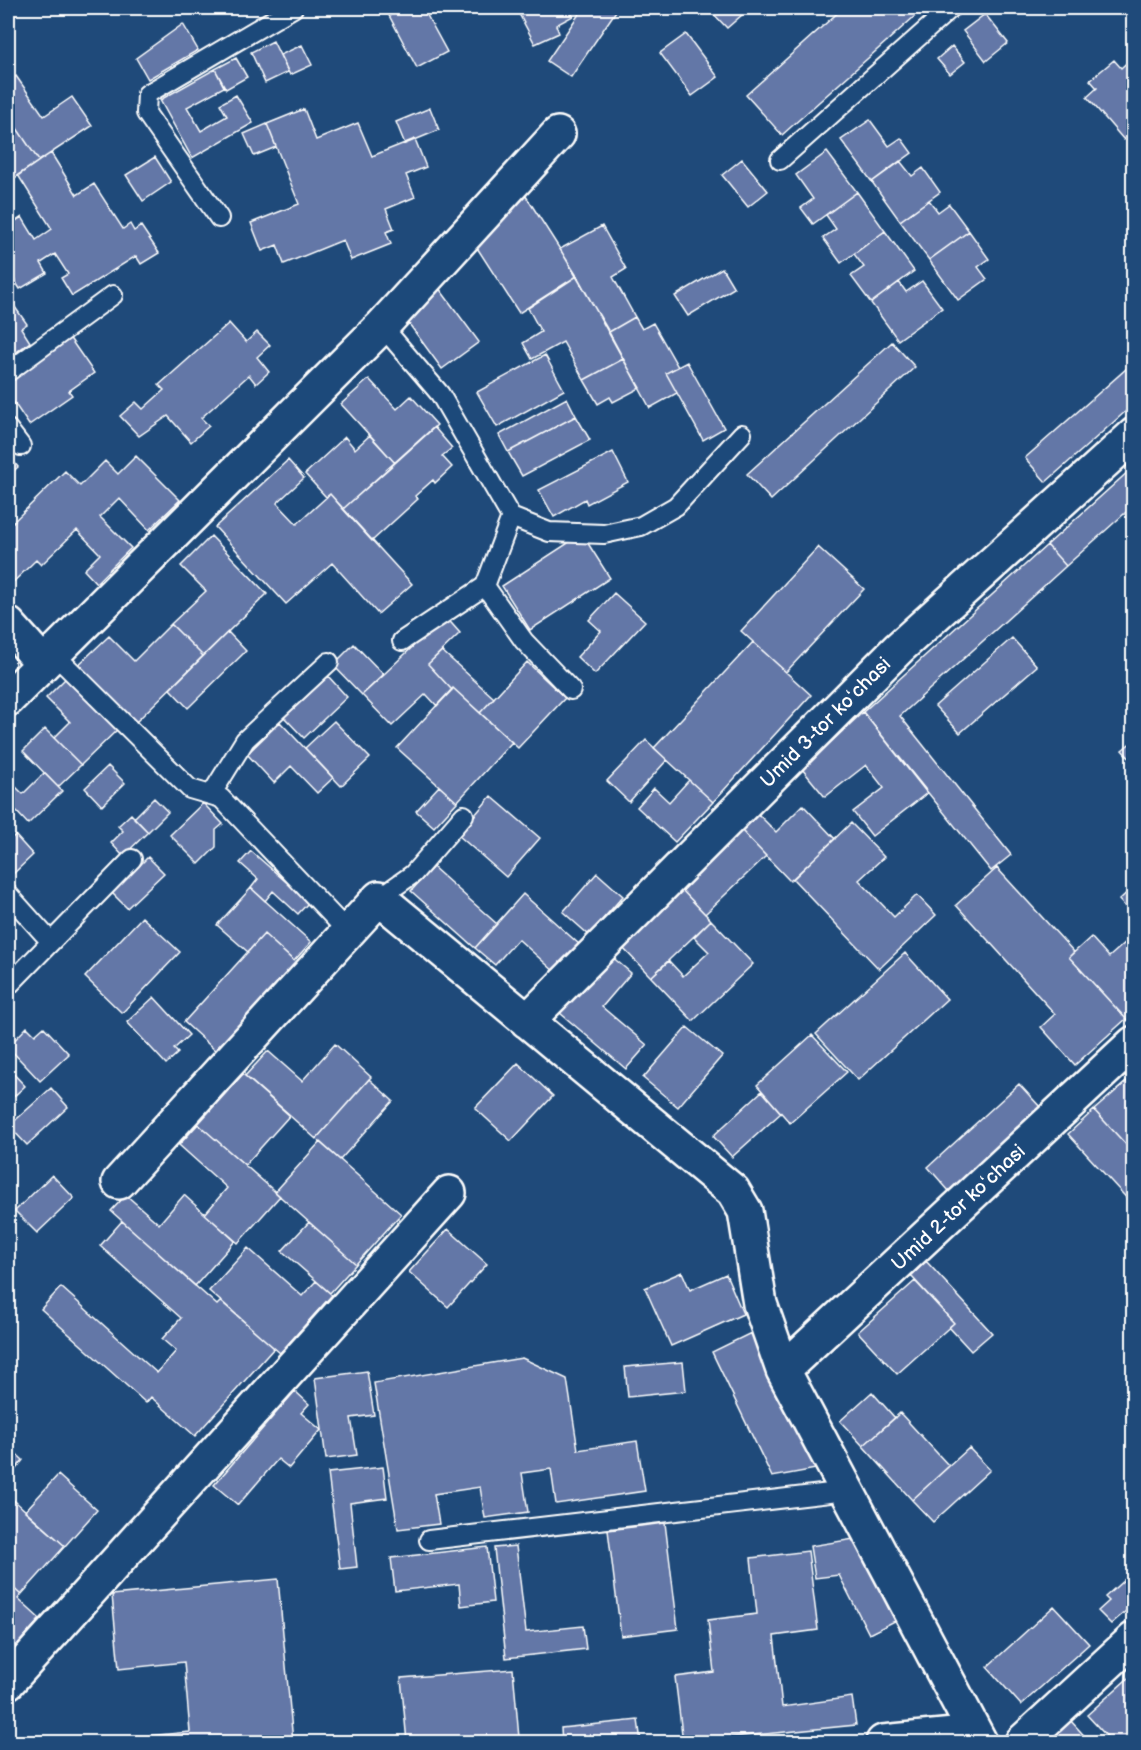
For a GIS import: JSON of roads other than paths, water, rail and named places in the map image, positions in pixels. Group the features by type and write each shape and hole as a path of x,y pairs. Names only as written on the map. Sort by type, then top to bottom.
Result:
{"street":[{"path":"8,699 47,657 382,326 558,134"},
{"name":"Umid 3-tor koʻchasi","path":"527,1021 899,648 1134,435"},
{"path":"8,624 47,657"},
{"path":"119,1182 379,898 733,1191 745,1211 760,1304 783,1370 977,1738 883,1743"},
{"name":"Umid 2-tor koʻchasi","path":"783,1370 1134,1043"},
{"path":"8,1682 449,1193"},
{"path":"1022,1743 1134,1639"}],"lane":[{"path":"219,218 146,113 147,94 293,8"},
{"path":"780,160 951,8"},
{"path":"8,372 112,295"},
{"path":"382,326 440,394 511,517 549,532 604,534 641,526 676,506 742,434"},
{"path":"8,429 21,446"},
{"path":"402,642 485,586 511,517"},
{"path":"485,586 524,642 571,690"},
{"path":"47,657 190,789 221,798 348,932"},
{"path":"211,795 245,740 329,662"},
{"path":"379,898 413,874 464,815"},
{"path":"8,986 132,859"},
{"path":"8,894 51,942"},
{"path":"429,1540 847,1491"}]}
